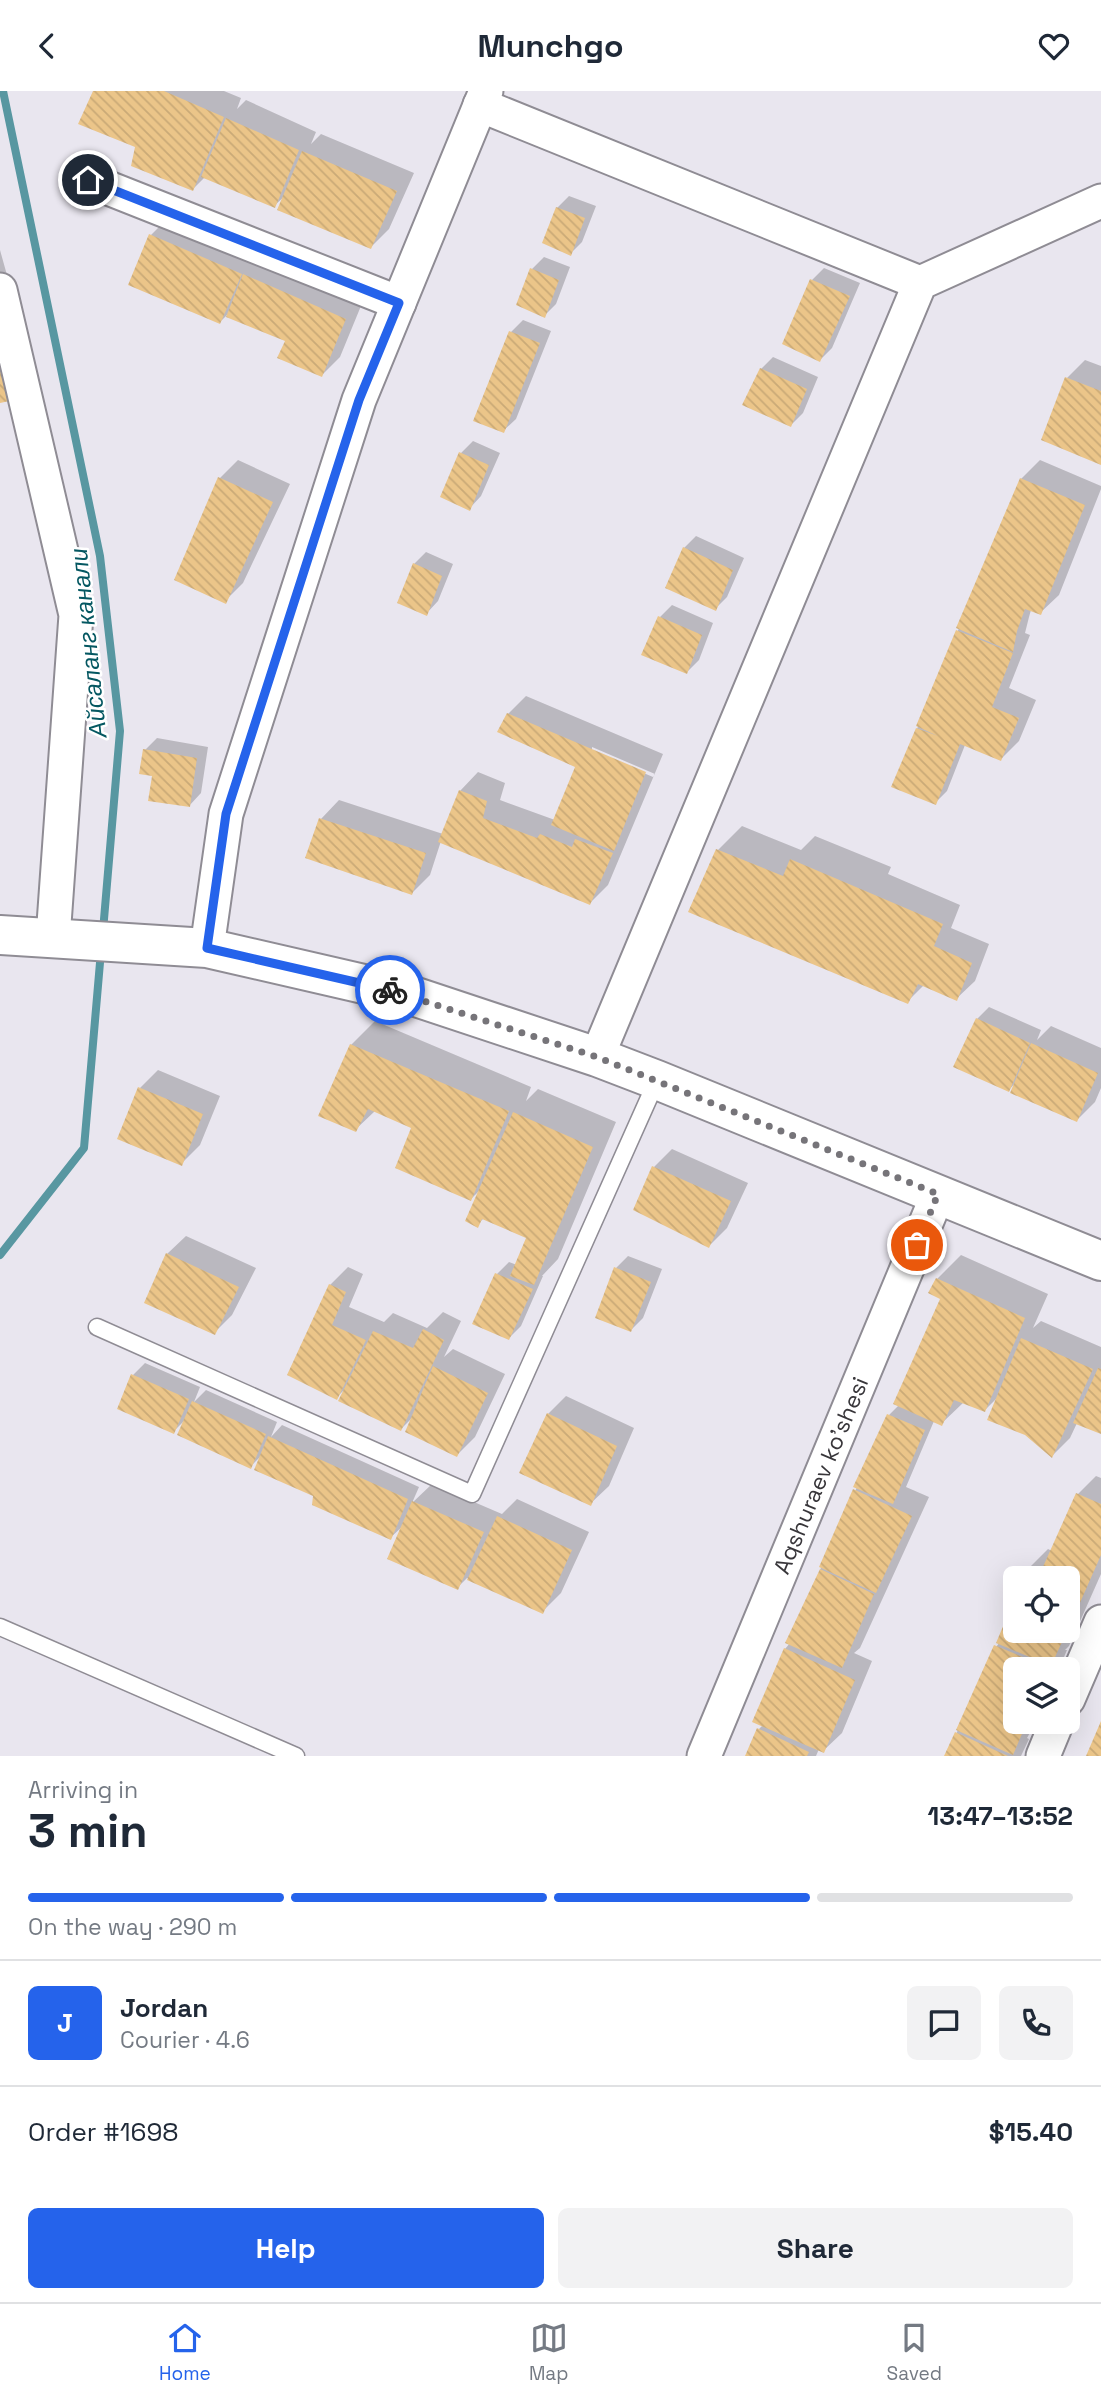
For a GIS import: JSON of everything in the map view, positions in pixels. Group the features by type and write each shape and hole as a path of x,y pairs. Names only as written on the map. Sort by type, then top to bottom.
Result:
{"street":[{"path":"207,948 226,814 359,400 483,98 920,283"},
{"path":"88,180 399,303"},
{"path":"597,1057 920,283 1101,201"},
{"path":"0,290 76,615 53,938"},
{"path":"0,935 207,948 407,994 597,1057 657,1080 1101,1261"},
{"name":"Aqshuraev ko'shesi","path":"704,1756 938,1194"},
{"path":"1080,1671 1101,1622"},
{"path":"1042,1756 1052,1734"}],"lane":[{"path":"97,1327 472,1494 657,1080"},
{"path":"0,1627 296,1756"}],"building":[{"path":"93,91 164,91 224,117 193,191 131,166 135,147 78,124"},
{"path":"226,118 299,150 275,208 201,177"},
{"path":"302,151 397,191 371,249 277,210"},
{"path":"556,207 585,218 571,256 542,243"},
{"path":"149,234 242,274 220,324 128,285"},
{"path":"530,268 559,280 545,318 516,305"},
{"path":"243,274 346,319 322,377 277,358 285,341 226,317"},
{"path":"810,279 850,296 820,362 782,344"},
{"path":"509,331 540,343 504,433 473,421"},
{"path":"0,335 19,399 0,403"},
{"path":"760,368 807,389 791,427 742,405"},
{"path":"1065,377 1101,391 1101,465 1041,440"},
{"path":"459,452 489,465 470,511 440,497"},
{"path":"218,477 273,502 226,604 174,580"},
{"path":"1020,478 1085,505 1041,615 1025,609 1013,652 956,628"},
{"path":"683,547 733,570 716,611 665,588"},
{"path":"413,563 442,576 427,616 397,603"},
{"path":"658,616 702,635 687,674 641,655"},
{"path":"956,630 1013,653 992,707 1019,718 1001,761 960,744 936,805 891,787 916,728 938,736 916,726"},
{"path":"507,713 646,772 614,851 551,825 575,767 497,732"},
{"path":"143,749 197,758 190,807 148,801 152,776 139,774"},
{"path":"459,790 487,801 483,818 537,838 540,834 572,847 575,839 613,853 590,905 438,842"},
{"path":"319,818 426,853 412,895 305,858"},
{"path":"716,849 783,876 790,859 943,924 934,946 972,963 957,1001 918,984 908,1004 688,912"},
{"path":"976,1018 1030,1043 1009,1092 953,1067"},
{"path":"1031,1043 1098,1073 1077,1122 1010,1093"},
{"path":"350,1044 509,1111 471,1201 395,1168 411,1128 368,1109 356,1132 318,1116"},
{"path":"138,1087 203,1114 182,1166 117,1139"},
{"path":"513,1112 593,1147 534,1285 510,1276 526,1238 482,1219 478,1228 465,1221"},
{"path":"652,1166 731,1201 709,1248 633,1210"},
{"path":"166,1253 239,1287 215,1335 144,1303"},
{"path":"614,1267 651,1282 631,1332 595,1318"},
{"path":"495,1273 533,1289 509,1340 472,1324"},
{"path":"936,1278 1025,1318 985,1412 954,1400 942,1426 893,1404 940,1299 928,1293"},
{"path":"329,1284 346,1292 332,1325 366,1340 337,1400 287,1375"},
{"path":"423,1329 444,1340 401,1431 338,1401 373,1331 413,1348"},
{"path":"1021,1338 1093,1369 1052,1458 1025,1435 987,1420"},
{"path":"433,1366 488,1393 457,1457 405,1432"},
{"path":"1098,1368 1101,1369 1101,1434 1073,1423"},
{"path":"131,1374 189,1399 174,1434 117,1409"},
{"path":"192,1401 266,1434 251,1469 177,1435"},
{"path":"547,1413 617,1446 591,1506 519,1473"},
{"path":"887,1414 925,1430 893,1504 853,1487"},
{"path":"268,1436 408,1499 391,1540 312,1505 313,1496 254,1470"},
{"path":"853,1489 912,1516 876,1593 819,1567"},
{"path":"1076,1493 1101,1504 1101,1555 1080,1603 1080,1566 1043,1566"},
{"path":"412,1501 484,1532 458,1590 387,1559"},
{"path":"497,1516 572,1550 543,1614 467,1580"},
{"path":"820,1569 874,1594 842,1668 785,1643"},
{"path":"1003,1626 1003,1643 1062,1643 1055,1657 1029,1657 996,1643"},
{"path":"994,1645 1022,1657 1003,1657 1003,1734 1022,1734 1013,1755 956,1730"},
{"path":"784,1648 855,1680 824,1753 752,1722"},
{"path":"1101,1721 1101,1756 1086,1756"},
{"path":"757,1728 809,1752 807,1756 745,1756"},
{"path":"955,1732 1008,1756 944,1756"}],"waterway":[{"name":"Айсаланг канали","path":"3,91 100,556 120,731 103,931"},
{"name":"Айсаланг канали","path":"0,1255 84,1148 101,951"}],"way so far":[{"path":"390,990 597,1057 938,1194 917,1245"}],"route":[{"path":"88,180 399,303 359,400 226,814 207,948 390,990"}]}
